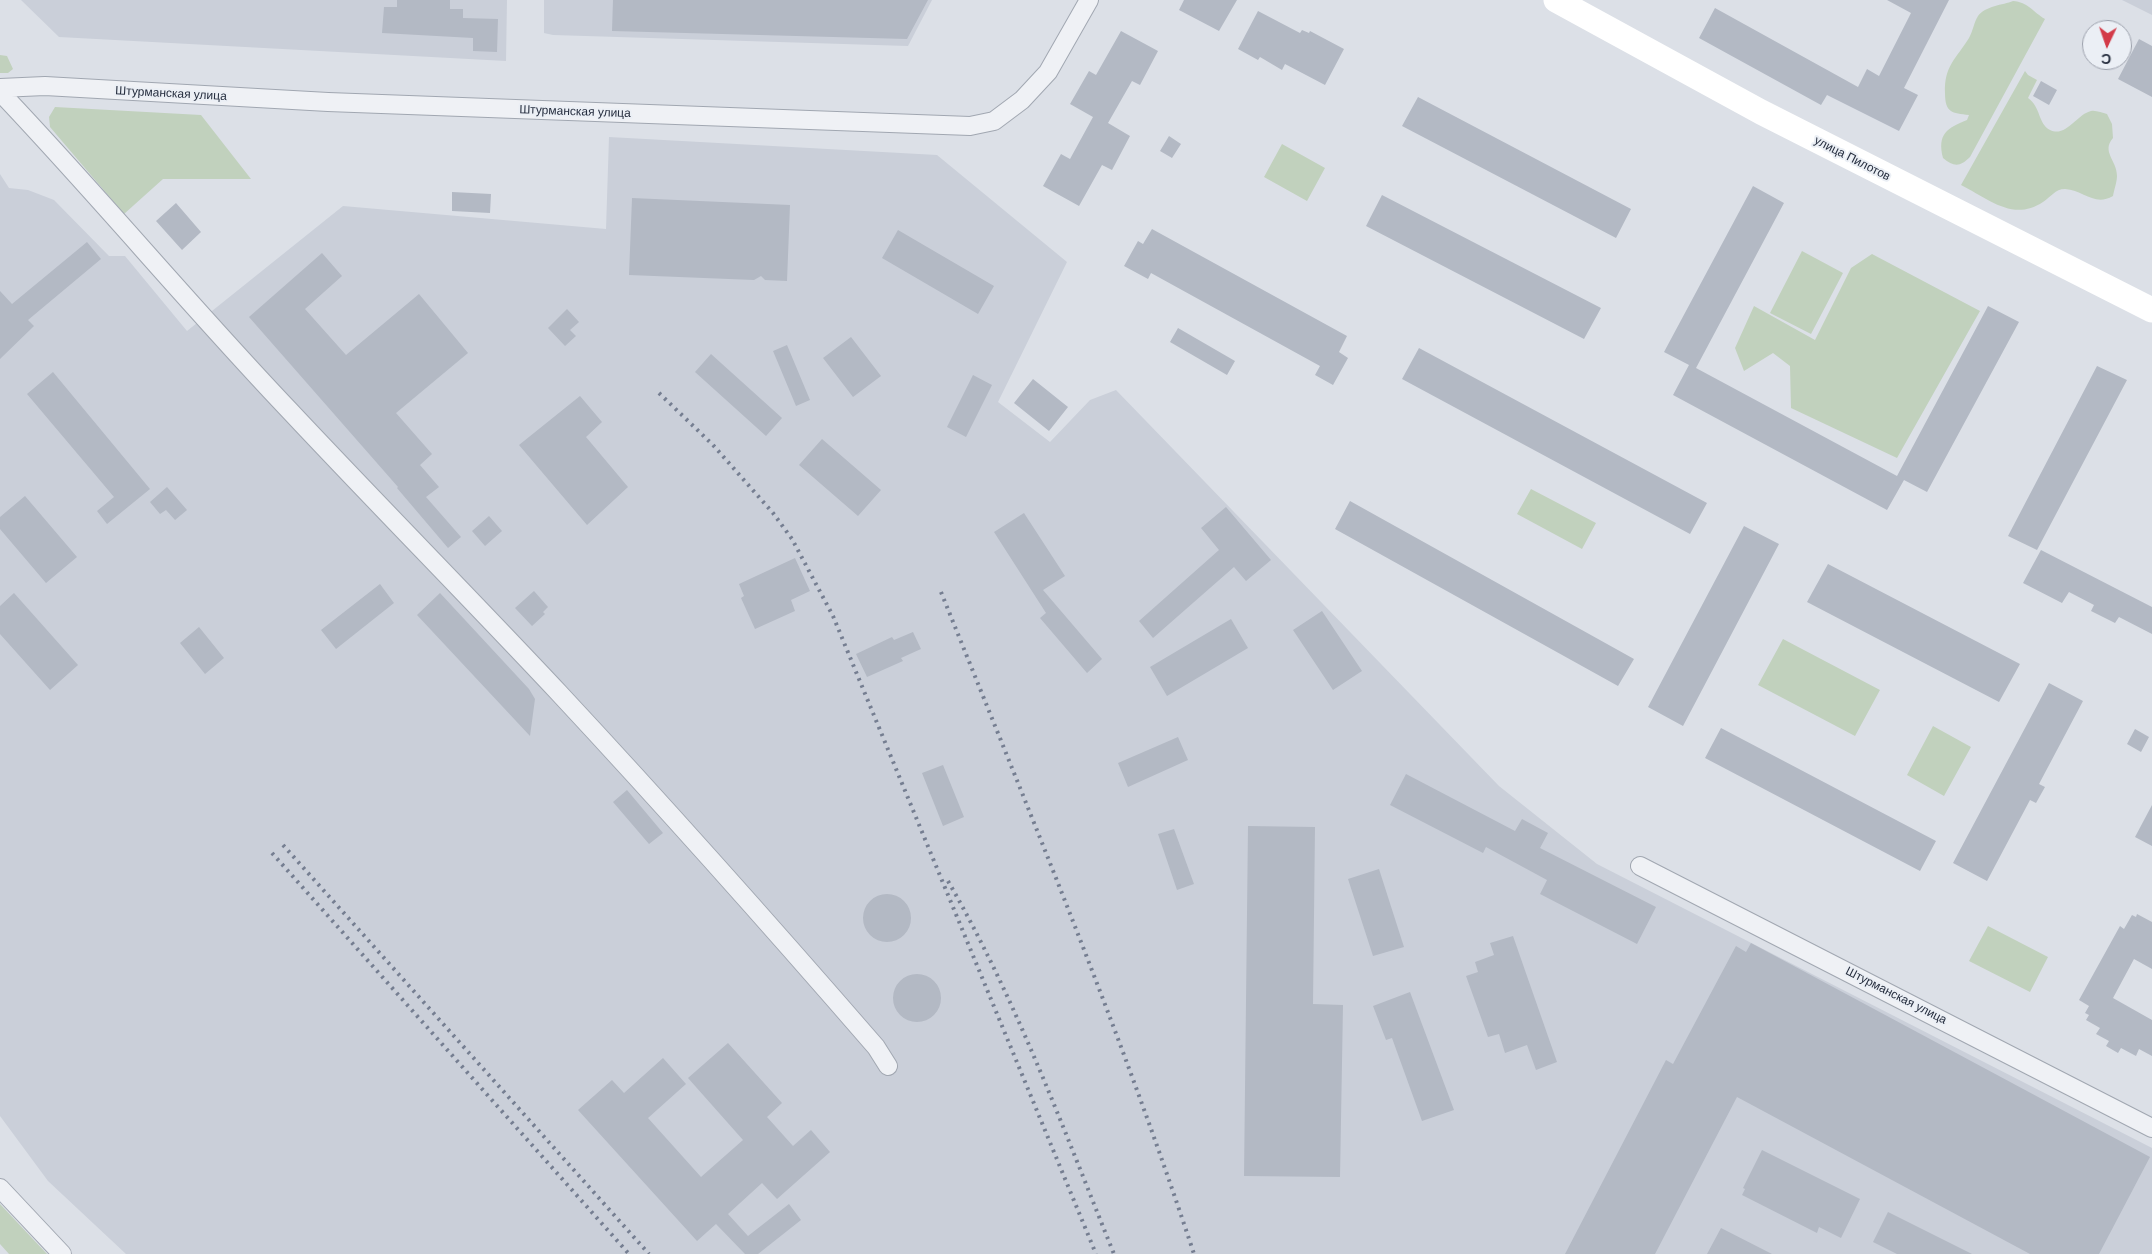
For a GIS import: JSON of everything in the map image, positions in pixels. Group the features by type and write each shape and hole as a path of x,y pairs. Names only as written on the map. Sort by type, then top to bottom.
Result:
{"street":[{"name":"Штурманская улица","path":"0,90 45,86 309,101 970,126 994,121 1022,100 1048,72 1089,0"},
{"name":"улица Пилотов","path":"1556,0 1761,112 2152,310"},
{"path":"0,90 161,271 287,408 553,687 722,870 876,1047 888,1066"},
{"name":"Штурманская улица","path":"1640,866 2152,1128"},
{"path":"0,1188 62,1254"}],"shaded area":[{"path":"21,0 507,0 506,61 59,37"},
{"path":"544,0 932,0 908,46 553,35 544,33"},
{"path":"2122,0 2152,0 2152,15"},
{"path":"609,137 937,155 1067,262 998,402 1050,442 1090,400 1116,390 1499,786 1597,864 2152,1148 2152,1254 126,1254 48,1181 0,1116 0,174 9,188 28,190 54,200 109,256 125,256 187,331 343,206 606,229"}],"green space":[{"path":"2013,1 2027,5 2045,19 1970,157 1957,165 1950,163 1943,158 1941,143 1949,129 1967,120 1969,115 1951,111 1946,105 1946,76 1955,58 1969,38 1978,16 1985,10"},
{"path":"0,55 7,56 13,69 8,73 0,73"},
{"path":"2025,71 2037,80 2028,98 2035,106 2043,124 2050,130 2061,131 2091,111 2107,114 2112,124 2113,138 2110,143 2109,152 2115,165 2117,176 2113,196 2100,200 2072,190 2062,189 2032,208 2021,210 2011,209 1991,202 1961,185"},
{"path":"55,107 201,115 251,179 163,179 124,214 50,127 49,117"},
{"path":"1282,144 1325,168 1307,201 1264,177"},
{"path":"1802,251 1843,273 1811,334 1770,313"},
{"path":"1872,254 1980,311 1897,458 1791,408 1790,366 1773,353 1744,371 1735,348 1754,306 1815,340 1851,268"},
{"path":"1531,489 1596,523 1582,549 1517,514"},
{"path":"1783,639 1880,690 1855,736 1758,685"},
{"path":"1933,726 1971,747 1944,796 1907,775"},
{"path":"1988,926 2048,957 2030,992 1969,961"},
{"path":"0,1204 47,1254 9,1254 0,1244"}],"building":[{"path":"397,0 450,0 450,9 463,9 463,18 498,19 497,52 473,51 473,38 382,33 384,7 397,7"},
{"path":"613,0 928,0 907,39 612,31"},
{"path":"1184,0 1237,0 1219,31 1179,10"},
{"path":"1887,0 1949,0 1904,88 1918,95 1899,131 1827,95 1821,105 1699,38 1715,8 1858,87 1867,69 1879,76 1911,13"},
{"path":"1258,11 1300,33 1302,30 1309,33 1310,31 1344,49 1325,85 1285,64 1282,70 1260,57 1258,60 1238,49"},
{"path":"1121,31 1158,51 1140,85 1132,81 1108,123 1130,136 1112,170 1102,165 1079,206 1043,186 1061,154 1070,159 1093,117 1070,104 1089,71 1096,75"},
{"path":"2139,39 2152,46 2152,97 2118,79 2123,70 2132,70 2132,52"},
{"path":"2041,81 2057,90 2049,105 2033,96"},
{"path":"1418,97 1631,209 1616,238 1402,126"},
{"path":"1169,136 1181,144 1172,158 1160,151"},
{"path":"1753,186 1784,203 1696,368 1897,476 1988,306 2019,322 1927,492 1904,480 1887,510 1673,395 1689,365 1664,352"},
{"path":"452,192 491,194 490,213 452,211"},
{"path":"1382,195 1601,308 1584,339 1366,226"},
{"path":"632,198 790,205 787,281 765,280 761,276 754,280 629,275"},
{"path":"176,203 201,232 182,250 156,221"},
{"path":"1152,229 1347,336 1339,352 1348,358 1333,385 1315,375 1320,366 1151,273 1148,279 1124,266 1138,241 1143,244"},
{"path":"898,230 994,286 978,314 882,258"},
{"path":"87,242 101,259 28,320 34,326 0,359 0,291 12,304"},
{"path":"322,253 342,276 305,309 346,355 419,294 468,353 396,413 432,454 420,465 439,487 426,497 461,537 448,548 398,487 249,317"},
{"path":"567,309 579,322 570,330 576,336 565,346 548,328"},
{"path":"1178,328 1235,361 1227,375 1170,342"},
{"path":"851,337 881,376 853,397 823,358"},
{"path":"787,345 810,400 796,406 773,351"},
{"path":"1419,348 1707,503 1690,534 1402,379"},
{"path":"711,354 782,418 766,436 695,372"},
{"path":"2097,366 2127,380 2037,550 2008,536"},
{"path":"53,372 150,489 107,524 97,511 114,497 27,394"},
{"path":"973,375 992,385 966,437 947,427"},
{"path":"1033,379 1068,407 1049,431 1014,403"},
{"path":"580,396 602,422 586,437 628,487 587,525 519,445"},
{"path":"822,439 881,490 858,516 799,465"},
{"path":"167,487 187,510 175,520 166,510 160,514 150,502"},
{"path":"25,496 77,557 46,583 0,529 0,517"},
{"path":"1350,501 1634,659 1618,686 1335,529"},
{"path":"1226,507 1271,560 1246,581 1234,567 1153,638 1139,621 1219,550 1201,528"},
{"path":"1024,513 1065,576 1043,590 1102,659 1087,673 1040,618 1046,613 994,532"},
{"path":"489,516 502,531 485,546 472,531"},
{"path":"1744,526 1779,544 1683,726 1648,707"},
{"path":"2041,550 2152,607 2152,634 2119,617 2115,623 2091,611 2094,605 2069,592 2062,603 2023,583"},
{"path":"795,558 810,591 791,600 795,611 755,629 741,598 744,596 739,584"},
{"path":"1828,564 2020,664 1999,702 1807,602"},
{"path":"380,584 394,603 336,649 321,630"},
{"path":"534,591 548,607 543,612 545,614 532,626 515,608"},
{"path":"14,593 78,665 50,690 0,634 0,606"},
{"path":"440,593 529,689 535,699 530,736 417,615"},
{"path":"1322,611 1362,671 1333,690 1293,630"},
{"path":"1231,619 1248,648 1167,696 1150,667"},
{"path":"199,627 224,658 205,674 180,643"},
{"path":"913,632 921,649 901,658 903,661 867,677 856,654 892,637 894,640"},
{"path":"2049,683 2083,701 2039,784 2045,787 2036,803 2030,800 1987,881 1953,863"},
{"path":"1721,728 1936,841 1920,871 1705,758"},
{"path":"2135,729 2149,737 2141,752 2127,744"},
{"path":"1178,737 1188,760 1128,787 1118,763"},
{"path":"943,765 964,817 943,826 922,773"},
{"path":"1406,774 1515,831 1522,819 1548,833 1540,848 1656,907 1637,944 1540,894 1547,880 1486,847 1483,853 1390,805"},
{"path":"627,790 663,833 649,844 613,802"},
{"path":"2152,805 2152,846 2135,837"},
{"path":"1248,826 1315,827 1313,1004 1343,1005 1340,1177 1244,1176"},
{"path":"1174,829 1194,884 1177,890 1158,834"},
{"path":"1379,869 1404,947 1373,956 1348,879"},
{"path":"882,894 892,894 901,898 907,904 910,909 910,927 901,938 892,942 882,942 873,938 867,932 863,923 863,913 867,904 873,898"},
{"path":"2137,914 2152,922 2152,969 2134,959 2113,998 2152,1020 2152,1056 2139,1049 2136,1056 2121,1048 2118,1053 2106,1046 2109,1041 2096,1034 2100,1028 2086,1020 2089,1015 2085,1013 2089,1006 2079,1000 2120,926 2124,929 2132,915 2136,917"},
{"path":"1513,936 1557,1062 1536,1070 1527,1045 1505,1053 1499,1034 1488,1037 1466,976 1478,972 1475,962 1494,955 1490,943"},
{"path":"1751,943 2150,1157 2099,1254 2030,1254 1737,1097 1655,1254 1565,1254 1666,1060 1673,1064 1736,946 1746,952"},
{"path":"912,974 922,974 931,978 937,984 940,989 940,1007 931,1018 922,1022 912,1022 903,1018 897,1012 893,1003 893,993 897,984 903,978"},
{"path":"1410,992 1454,1110 1422,1121 1392,1038 1386,1040 1373,1006"},
{"path":"728,1043 782,1103 767,1117 793,1146 811,1130 830,1152 777,1199 762,1183 728,1214 748,1236 789,1204 801,1220 758,1254 745,1254 716,1224 697,1241 578,1110 612,1080 624,1093 663,1058 686,1084 648,1118 701,1177 743,1140 688,1078"},
{"path":"1762,1150 1860,1199 1841,1238 1819,1227 1817,1233 1742,1195 1745,1189 1743,1188"},
{"path":"1888,1212 1972,1254 1897,1254 1873,1242"},
{"path":"1721,1228 1772,1254 1707,1254"}],"railway":[{"path":"659,393 713,445 773,513 792,539 833,616 1096,1254"},
{"path":"941,592 1105,1003 1194,1254"},
{"path":"283,845 649,1254"},
{"path":"272,853 629,1254"},
{"path":"948,881 973,926 1017,1018 1114,1254"}]}
